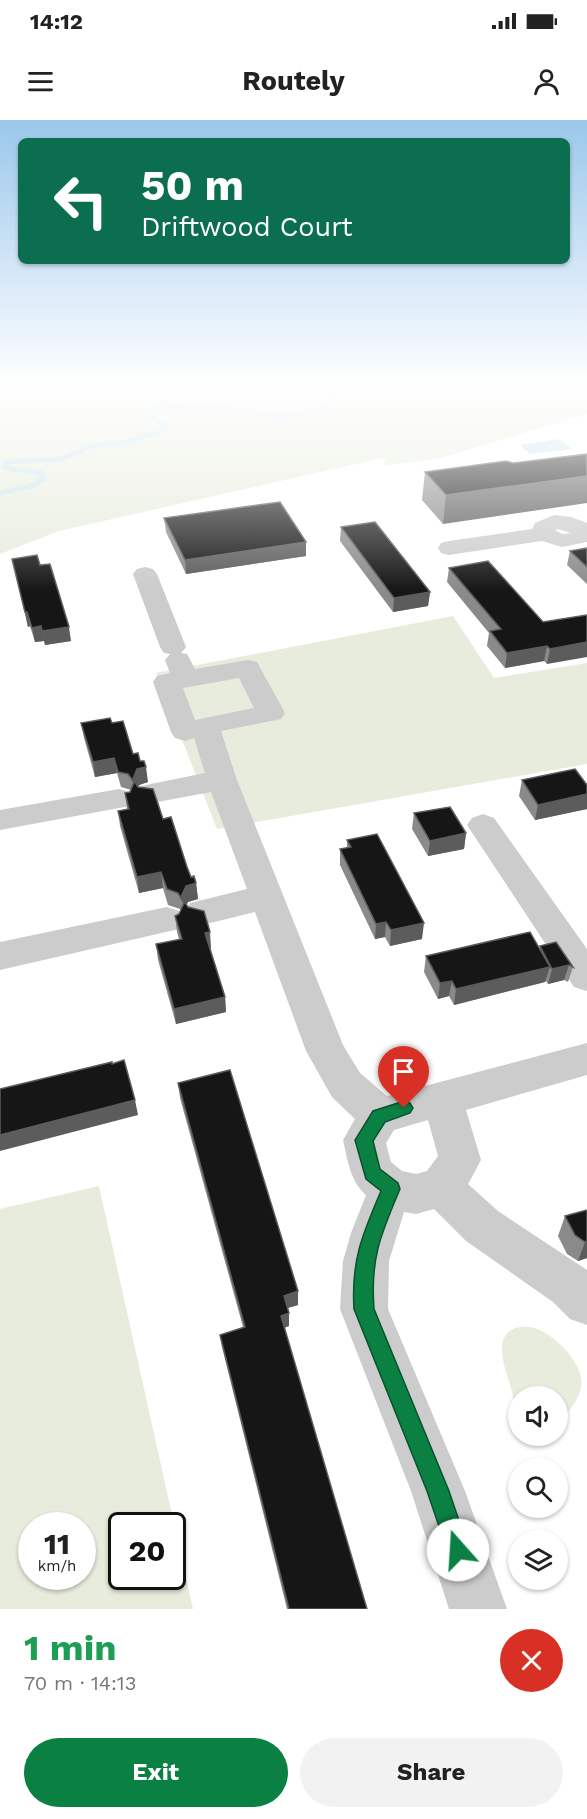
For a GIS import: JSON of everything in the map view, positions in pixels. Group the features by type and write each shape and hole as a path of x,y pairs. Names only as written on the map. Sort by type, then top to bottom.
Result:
{"street":[{"path":"449,548 545,534 561,540 580,538 583,535 579,520"},
{"path":"145,574 179,662"},
{"path":"179,662 248,668 271,713 185,732 167,682 179,662"},
{"path":"205,726 222,780 326,1051 346,1085 380,1116"},
{"path":"152,793 222,780"},
{"path":"0,820 119,799"},
{"path":"483,825 587,976"},
{"path":"202,912 267,897"},
{"path":"0,956 167,920"},
{"path":"442,1099 460,1160 441,1187 416,1194 391,1189 372,1173 364,1140 380,1116 587,1059"},
{"path":"441,1187 482,1226 570,1286 587,1302"},
{"path":"391,1189 370,1237 362,1280 364,1309 438,1491 478,1609"}],"green space":[{"path":"0,451 462,451 437,459 383,465 387,457 59,531 0,554"},
{"path":"453,616 494,678 587,663 587,764 217,829 156,673"},
{"path":"99,1186 171,1512 108,1512 108,1590 186,1590 186,1578 193,1609 0,1609 0,1209"},
{"path":"525,1327 542,1331 574,1360 579,1370 581,1388 568,1412 568,1386 510,1386 502,1348 503,1340 515,1328"}],"water":[{"path":"527,451 551,451 530,454"}],"building":[{"path":"587,454 587,476 446,495 425,472 506,461 513,463"},
{"path":"280,502 306,542 185,560 164,518"},
{"path":"375,522 430,592 394,598 341,527"},
{"path":"587,548 587,567 570,551"},
{"path":"37,555 40,565 50,564 69,627 42,631 41,626 32,628 27,612 25,612 12,559"},
{"path":"488,561 543,622 587,615 587,642 550,649 547,646 507,653 490,631 501,629 449,568"},
{"path":"110,718 112,723 123,721 133,754 138,753 140,761 144,761 146,767 137,769 133,779 138,787 153,789 163,819 171,817 187,867 196,883 186,886 181,897 188,907 204,911 210,932 205,933 225,997 174,1009 156,944 182,939 175,916 179,914 184,903 178,893 167,889 161,872 137,877 118,811 129,809 125,793 130,792 134,782 128,774 118,772 114,758 93,762 81,723"},
{"path":"575,769 587,785 587,794 538,805 522,780"},
{"path":"450,807 466,833 430,841 414,813"},
{"path":"377,834 424,923 391,930 386,922 376,924 340,849 351,847 347,840"},
{"path":"530,932 550,967 456,989 452,981 440,983 426,956"},
{"path":"556,942 573,967 569,965 552,969 540,946"},
{"path":"124,1060 135,1100 0,1135 0,1089"},
{"path":"230,1070 298,1291 284,1296 289,1313 281,1316 367,1609 289,1609 220,1335 245,1327 178,1083"},
{"path":"587,1210 587,1241 585,1242 575,1235 565,1216"}],"waterway":[{"path":"0,493 34,485 43,479 41,473 5,468 6,462 61,459 78,451"}],"route":[{"path":"404,1108 380,1116 364,1140 372,1173 391,1189 370,1237 362,1280 364,1309 438,1491 458,1550"}]}
